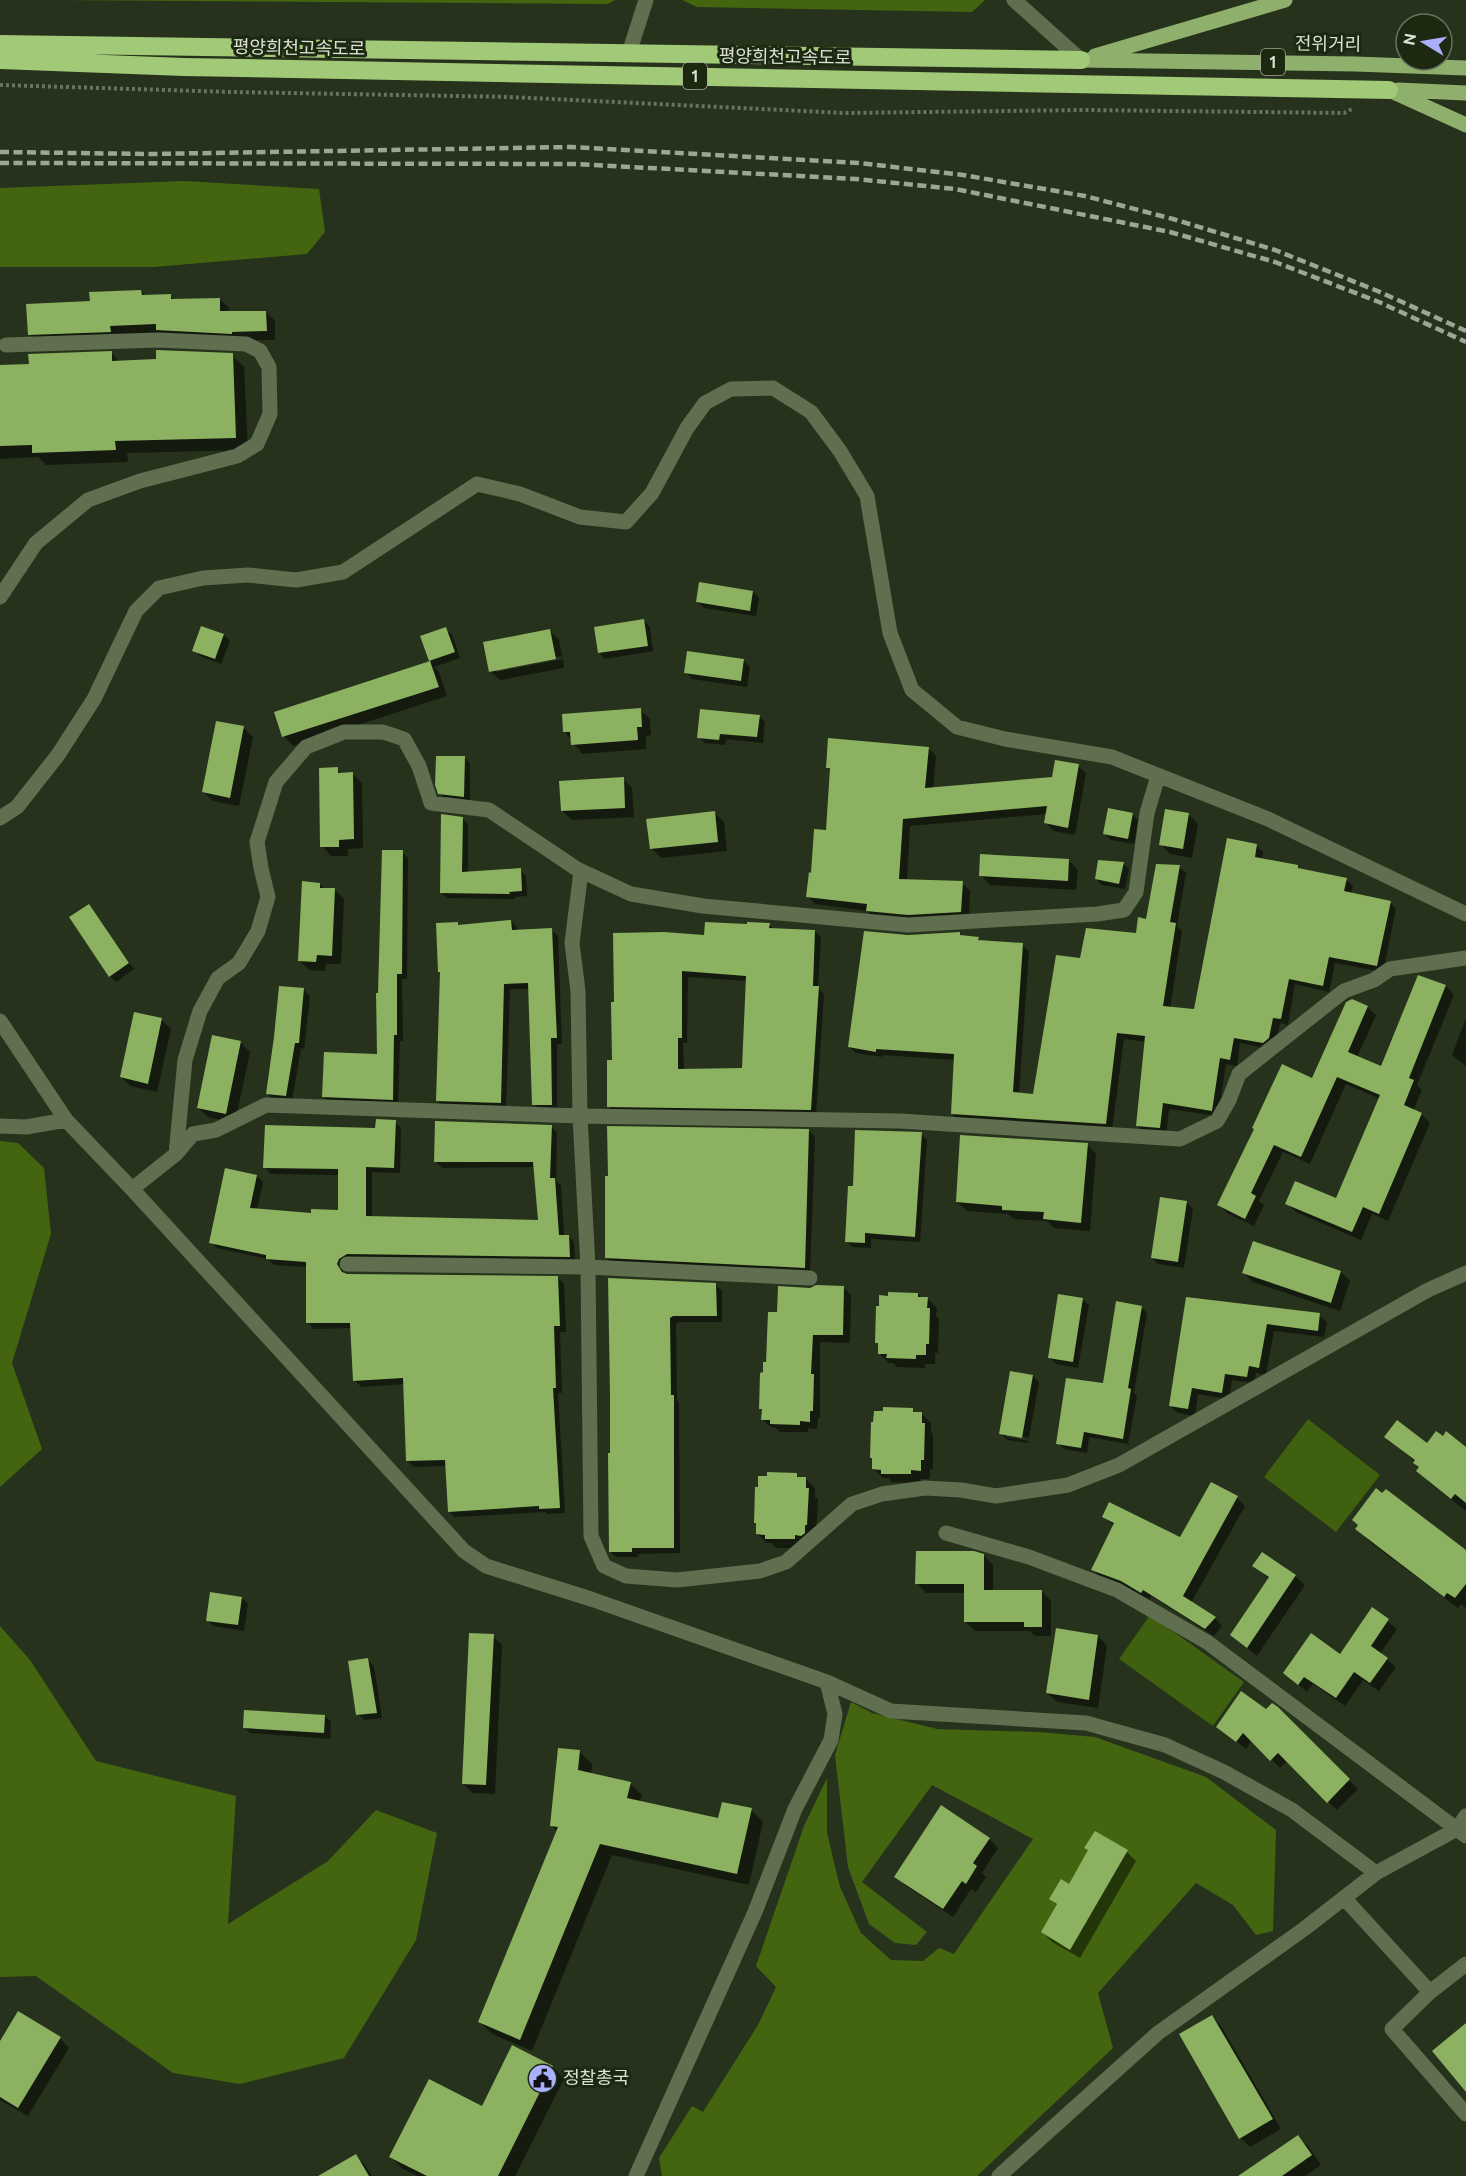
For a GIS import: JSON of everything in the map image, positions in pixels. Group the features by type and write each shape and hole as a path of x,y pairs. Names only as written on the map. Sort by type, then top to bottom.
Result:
{"highway":[{"name":"평양희천고속도로","path":"0,44 1081,60"},
{"name":"평양희천고속도로","path":"0,60 196,67 1389,90"}],"main road":[{"path":"1081,60 1286,0"},
{"name":"전위거리","path":"1081,60 1355,64 1466,69"},
{"path":"1389,90 1466,125"},
{"name":"1","path":"1389,90 1466,93"}],"street":[{"path":"629,53 646,0"},
{"path":"1014,0 1081,60"},
{"path":"0,597 36,543 88,500 140,481 237,456 257,444 270,414 269,367 260,351 246,344 158,340 6,345"},
{"path":"0,818 17,807 58,755 94,699 136,611 159,588 203,578 248,575 296,580 344,572 477,484 520,494 580,517 626,522 652,493 687,428 705,403 731,389 773,388 811,412 840,451 867,496 890,633 912,690 957,727 1005,740 1112,757 1268,819 1466,914"},
{"path":"176,1154 185,1060 200,1011 218,978 239,963 258,931 268,897 257,842 276,782 306,747 344,732 383,732 404,739 419,766 431,803 489,810 581,871 631,894 693,904 908,925 1097,914 1124,910 1136,892 1147,813 1158,776"},
{"path":"581,871 572,943 578,990 580,1116 588,1267 591,1536 604,1566 626,1576 677,1580 760,1571 786,1562 852,1504 882,1494 925,1488 961,1490 996,1496 1068,1485 1119,1465 1428,1290 1466,1273"},
{"path":"132,1189 176,1154 194,1134 216,1130 266,1105 580,1116 900,1121 1180,1139 1217,1121 1229,1100 1239,1074 1344,992 1374,980 1390,969 1466,958"},
{"path":"0,1021 66,1120 464,1551 486,1566 591,1599 827,1682 891,1711 1086,1724 1165,1745 1224,1772 1292,1810 1376,1873"},
{"path":"0,1126 26,1126 66,1120"},
{"path":"347,1263 588,1267 810,1278"},
{"path":"946,1533 1029,1557 1117,1590 1208,1642 1463,1827 1376,1873 1345,1899 1158,2033 999,2176"},
{"path":"637,2176 755,1912 795,1809 831,1740 835,1714 827,1682"},
{"path":"1345,1899 1430,1992"},
{"path":"1466,1964 1430,1992 1392,2029 1466,2114"}],"path":[{"path":"0,85 510,97 845,112 1086,110 1344,113 1362,104"}],"green space":[{"path":"54,0 615,0 608,4"},
{"path":"682,0 985,0 972,12 697,7"},
{"path":"184,181 319,189 325,232 307,254 154,267 0,267 0,188"},
{"path":"0,1141 18,1143 44,1168 51,1234 12,1363 42,1449 0,1487"},
{"path":"1308,1419 1380,1475 1336,1532 1264,1477"},
{"path":"1150,1615 1244,1682 1213,1726 1119,1659"},
{"path":"0,1626 30,1660 96,1761 236,1796 228,1924 328,1861 376,1810 437,1833 416,1940 344,2058 240,2084 173,2073 36,1976 0,1977"},
{"path":"851,1702 872,1713 937,1729 1039,1732 1095,1737 1206,1777 1276,1830 1273,1931 1256,1935 1233,1905 1196,1883 1098,1993 1113,2048 977,2176 662,2176 659,2158 692,2106 703,2112 758,2025 776,1987 756,1966 804,1826 827,1778 827,1833 840,1887 861,1933 891,1960 923,1961 939,1948 954,1954 1033,1839 932,1785 862,1882 927,1932 916,1945 895,1943 869,1924 848,1867 835,1755"}],"building":[{"path":"141,290 142,295 171,294 171,299 220,298 220,311 266,311 267,331 232,332 232,334 156,330 156,324 110,326 111,332 28,335 26,304 90,301 89,292"},
{"path":"156,350 233,353 236,438 115,441 116,450 32,453 32,445 0,446 0,365 29,364 28,354 112,351 112,361 156,359"},
{"path":"699,582 753,591 750,611 696,602"},
{"path":"644,619 648,646 598,653 594,627"},
{"path":"201,626 224,634 215,659 192,651"},
{"path":"446,627 455,652 429,661 420,636"},
{"path":"550,629 556,659 489,672 483,642"},
{"path":"687,651 744,659 741,681 684,673"},
{"path":"430,661 439,687 282,737 274,712"},
{"path":"641,708 642,727 637,727 638,740 571,745 570,732 563,732 562,714"},
{"path":"700,709 760,715 757,737 720,734 719,740 697,738"},
{"path":"216,721 244,726 230,798 202,792"},
{"path":"828,738 929,747 925,788 1052,777 1055,760 1079,764 1068,828 1044,823 1047,806 903,819 899,879 963,881 961,912 908,915 866,911 867,904 806,897 809,872 811,873 814,829 826,830 830,768 826,768"},
{"path":"436,756 465,756 464,797 438,794 435,785"},
{"path":"338,767 338,773 353,772 354,839 339,840 339,847 320,847 319,768"},
{"path":"624,777 625,808 561,811 559,781"},
{"path":"1108,808 1133,813 1128,839 1103,834"},
{"path":"1165,809 1189,813 1183,849 1159,845"},
{"path":"715,811 718,842 650,849 646,819"},
{"path":"441,814 463,817 462,872 521,868 522,891 509,892 510,894 440,893"},
{"path":"1227,838 1257,844 1255,857 1347,878 1344,891 1391,901 1377,966 1329,957 1323,986 1289,979 1281,1019 1273,1018 1269,1038 1263,1043 1234,1038 1230,1060 1220,1058 1212,1111 1163,1103 1160,1128 1136,1126 1145,1036 1117,1033 1106,1124 951,1114 954,1054 876,1049 876,1052 848,1047 864,931 908,935 960,932 960,935 979,937 978,940 1023,943 1013,1092 1033,1094 1056,955 1080,958 1086,928 1136,933 1138,917 1146,919 1156,864 1180,865 1170,922 1176,923 1163,1006 1194,1009"},
{"path":"382,850 403,850 402,974 397,974 397,1035 394,1035 393,1100 322,1097 324,1052 377,1054 376,993 378,993"},
{"path":"980,854 1069,859 1068,881 979,876"},
{"path":"1098,860 1124,862 1119,884 1095,879"},
{"path":"302,881 320,883 320,888 335,888 332,956 317,955 316,962 298,961"},
{"path":"89,904 129,963 109,977 69,917"},
{"path":"511,920 512,930 552,928 557,1038 551,1038 552,1105 532,1105 528,983 504,984 501,1103 436,1101 440,972 438,972 436,923 458,922 458,925"},
{"path":"705,922 770,923 769,928 815,930 813,986 819,986 811,1110 607,1107 607,1060 612,1060 611,1002 614,1002 613,933 664,932 704,935","holes":["682,971 746,976 742,1068 678,1069 678,1038 682,1038"]},
{"path":"1418,975 1446,985 1409,1078 1414,1080 1404,1105 1422,1113 1379,1214 1363,1207 1352,1232 1285,1204 1295,1181 1336,1198 1380,1095 1337,1077 1301,1157 1274,1145 1251,1193 1256,1196 1245,1219 1217,1205 1282,1064 1312,1078 1346,1002 1352,999 1368,1006 1348,1052 1381,1066"},
{"path":"279,986 304,988 299,1043 295,1043 286,1096 266,1094"},
{"path":"134,1012 162,1018 148,1084 120,1077"},
{"path":"212,1035 241,1041 226,1114 197,1108"},
{"path":"376,1119 396,1120 394,1168 366,1167 366,1216 538,1220 533,1162 434,1162 435,1121 552,1125 550,1178 555,1178 559,1235 569,1235 570,1257 347,1254 339,1259 337,1264 342,1272 347,1274 558,1276 560,1326 554,1326 556,1388 553,1388 560,1508 539,1509 539,1506 448,1512 445,1460 406,1461 403,1378 353,1381 350,1323 306,1323 306,1262 266,1259 266,1255 209,1243 225,1168 257,1175 250,1208 311,1213 311,1209 338,1210 338,1169 263,1168 265,1125 375,1128"},
{"path":"607,1126 809,1129 805,1268 605,1258"},
{"path":"855,1130 922,1132 915,1237 865,1233 865,1243 845,1242 848,1186 853,1186"},
{"path":"960,1135 1088,1143 1081,1223 1043,1219 1044,1212 1002,1210 1002,1206 956,1202"},
{"path":"1160,1197 1187,1201 1178,1262 1151,1258"},
{"path":"1253,1241 1341,1271 1331,1303 1242,1273"},
{"path":"608,1278 716,1283 717,1316 673,1316 670,1318 671,1395 674,1395 674,1548 632,1548 632,1552 609,1552"},
{"path":"816,1285 844,1286 843,1335 813,1335 811,1374 814,1374 813,1411 810,1411 810,1422 800,1421 800,1425 770,1424 770,1420 761,1420 762,1409 759,1409 760,1373 763,1372 763,1362 766,1362 768,1312 777,1312 778,1286 810,1288"},
{"path":"888,1292 918,1293 918,1297 928,1297 929,1344 926,1344 926,1355 916,1355 916,1359 886,1358 887,1354 878,1354 878,1343 875,1343 876,1306 879,1306 879,1295 888,1296"},
{"path":"1058,1294 1083,1298 1073,1362 1048,1358"},
{"path":"1186,1297 1320,1313 1318,1331 1267,1324 1259,1368 1249,1366 1247,1377 1225,1374 1222,1393 1192,1388 1188,1409 1169,1406"},
{"path":"1116,1301 1142,1306 1128,1388 1131,1389 1123,1439 1084,1432 1081,1448 1056,1444 1066,1378 1103,1383"},
{"path":"1010,1371 1033,1375 1022,1438 999,1434"},
{"path":"883,1407 913,1408 913,1412 922,1412 922,1423 925,1423 924,1460 921,1460 921,1471 911,1470 911,1474 881,1474 881,1470 872,1469 871,1422 873,1422 874,1411 883,1411"},
{"path":"1397,1420 1427,1443 1436,1431 1443,1436 1446,1431 1466,1447 1466,1503 1455,1494 1451,1499 1416,1471 1419,1467 1413,1463 1415,1460 1384,1437"},
{"path":"767,1472 797,1473 797,1477 806,1477 806,1488 809,1488 807,1525 805,1525 805,1533 801,1536 795,1535 795,1539 765,1539 765,1535 756,1534 755,1487 758,1487 758,1476 767,1476"},
{"path":"1211,1482 1238,1496 1183,1596 1216,1617 1205,1629 1143,1590 1141,1593 1121,1581 1091,1570 1114,1523 1102,1517 1109,1502 1180,1537"},
{"path":"1376,1488 1382,1493 1386,1489 1466,1550 1466,1584 1455,1598 1447,1593 1444,1597 1355,1529 1358,1525 1352,1520"},
{"path":"916,1551 974,1551 984,1554 984,1590 1042,1590 1042,1627 1024,1627 1024,1622 964,1622 964,1584 915,1584"},
{"path":"1262,1552 1296,1575 1247,1648 1230,1635 1269,1577 1252,1566"},
{"path":"210,1592 242,1597 238,1625 206,1621"},
{"path":"1372,1607 1389,1619 1371,1646 1388,1658 1370,1683 1354,1672 1336,1698 1304,1677 1298,1685 1283,1673 1311,1633 1340,1654"},
{"path":"1056,1628 1098,1635 1089,1700 1046,1693"},
{"path":"469,1633 494,1634 486,1785 462,1784"},
{"path":"368,1658 377,1713 356,1715 348,1661"},
{"path":"1241,1691 1266,1709 1272,1703 1278,1707 1350,1779 1327,1803 1278,1753 1270,1761 1243,1733 1236,1742 1216,1727"},
{"path":"244,1710 325,1715 324,1733 243,1728"},
{"path":"558,1748 580,1750 578,1770 631,1782 627,1798 718,1818 722,1802 752,1808 737,1874 600,1844 520,2040 478,2022 558,1827 550,1826"},
{"path":"941,1805 990,1838 973,1863 977,1866 966,1884 962,1881 943,1909 894,1877"},
{"path":"1095,1831 1128,1850 1070,1950 1041,1932 1057,1904 1049,1899 1061,1879 1069,1884 1088,1850 1084,1848"},
{"path":"18,2011 61,2037 18,2108 0,2097 0,2041"},
{"path":"1212,2015 1273,2119 1239,2139 1179,2034"},
{"path":"1466,2023 1466,2092 1432,2051"},
{"path":"512,2045 553,2066 498,2176 427,2176 389,2157 429,2079 482,2106"},
{"path":"1298,2135 1312,2155 1282,2176 1238,2176"},
{"path":"356,2154 369,2176 318,2176"}],"railway":[{"path":"0,152 150,154 571,147 859,163 963,175 1085,196 1173,219 1275,250 1380,292 1466,331"},
{"path":"0,163 575,164 856,179 955,189 1170,232 1275,262 1379,302 1466,342"}],"place":[{"name":"정찰총국","path":"542,2078"}]}
